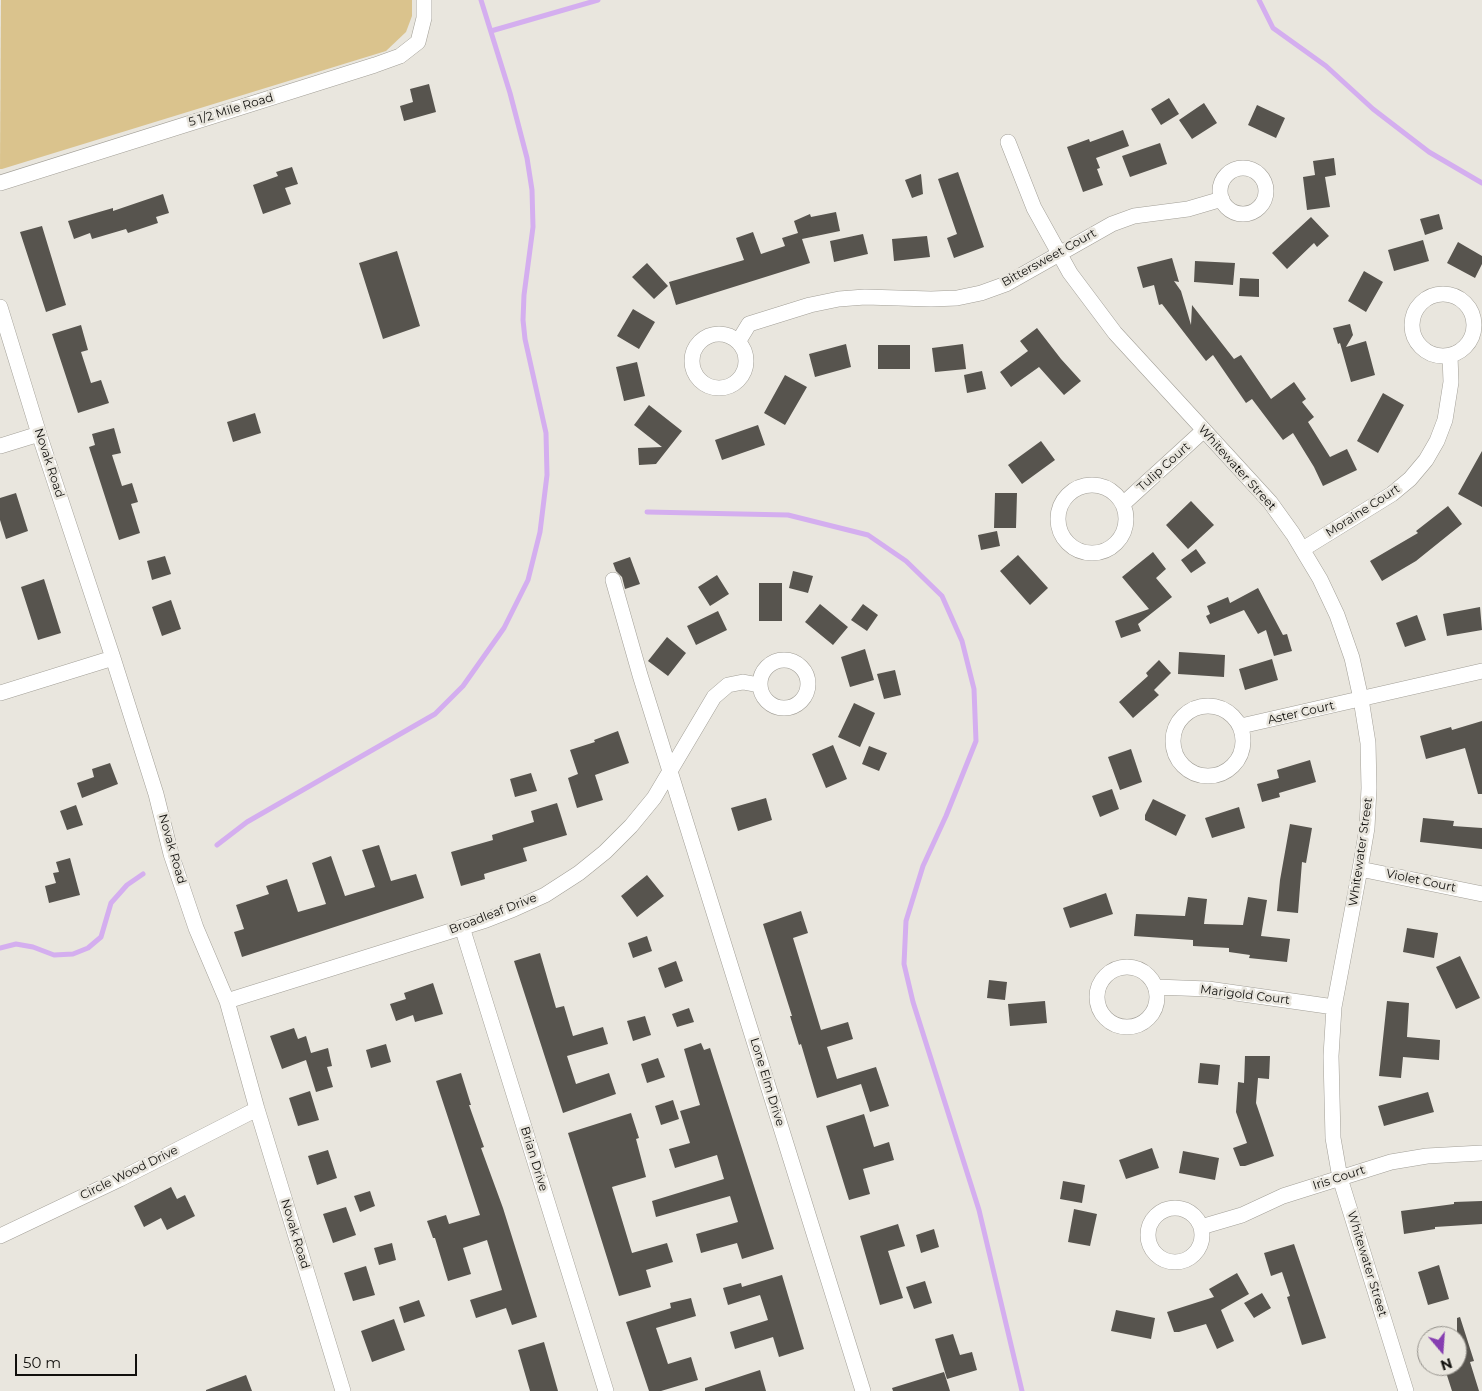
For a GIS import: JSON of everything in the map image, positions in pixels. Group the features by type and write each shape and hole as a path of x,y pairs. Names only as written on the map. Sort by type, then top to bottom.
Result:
{"street":[{"name":"5 1/2 Mile Road","path":"0,182 400,56 418,42 424,18 424,0"},
{"name":"Whitewater Street","path":"1008,142 1027,192 1058,253 1085,295 1115,333 1270,502 1303,549 1320,579 1337,615 1352,658 1362,699 1368,743 1369,788 1360,868 1334,1007 1331,1056 1333,1138 1340,1178 1406,1391"},
{"name":"Bittersweet Court","path":"738,342 749,324 810,305 838,299 865,297 957,298 982,293 1006,284 1112,224 1134,216 1188,209 1222,199"},
{"path":"1440,294 1460,299 1468,306 1474,326 1472,336 1467,345 1459,352 1450,356 1430,354 1421,348 1415,340 1412,330 1412,320 1418,306 1430,297 1440,294"},
{"name":"Novak Road","path":"0,307 39,434 156,794 171,854 196,928 227,1001 257,1109 343,1391"},
{"name":"Moraine Court","path":"1303,549 1392,494 1410,479 1426,460 1437,441 1445,420 1451,382 1450,356"},
{"name":"Tulip Court","path":"1123,504 1204,430"},
{"path":"0,446 39,434"},
{"path":"1091,484 1101,485 1110,489 1123,504 1126,514 1126,525 1119,540 1107,550 1086,553 1075,549 1067,543 1061,534 1057,514 1060,505 1065,497 1077,488 1091,484"},
{"name":"Lone Elm Drive","path":"612,580 863,1391"},
{"path":"0,694 113,658"},
{"name":"Aster Court","path":"1241,726 1482,671"},
{"name":"Broadleaf Drive","path":"227,1001 462,927 514,909 545,895 579,874 631,826 654,798 671,772 714,697 728,685 743,682 759,685"},
{"path":"1215,706 1226,710 1235,717 1241,726 1244,738 1242,750 1237,761 1224,772 1206,776 1194,773 1184,767 1177,757 1173,735 1177,724 1184,715 1193,709 1215,706"},
{"name":"Violet Court","path":"1360,868 1482,894"},
{"name":"Brian Drive","path":"462,927 606,1391"},
{"path":"1128,966 1137,968 1145,972 1152,979 1156,987 1156,1006 1151,1016 1134,1027 1115,1025 1106,1020 1100,1012 1096,993 1099,984 1111,971 1128,966"},
{"name":"Marigold Court","path":"1156,987 1208,990 1334,1007"},
{"name":"Circle Wood Drive","path":"0,1236 120,1179 257,1109"},
{"name":"Iris Court","path":"1201,1227 1242,1215 1283,1196 1391,1162 1427,1156 1482,1153"}],"shaded area":[{"path":"1,0 412,0 412,16 406,32 386,51 0,169"}],"building":[{"path":"429,84 436,112 404,121 400,106 413,102 410,89"},
{"path":"1169,98 1179,114 1161,125 1151,109"},
{"path":"1204,103 1217,123 1192,139 1179,120"},
{"path":"1257,105 1285,118 1276,138 1248,125"},
{"path":"1123,130 1129,146 1096,158 1100,168 1097,169 1103,185 1083,192 1067,147 1089,139 1090,142"},
{"path":"1160,143 1167,164 1130,177 1122,156"},
{"path":"1334,158 1336,175 1325,177 1330,207 1307,210 1303,177 1315,175 1313,161"},
{"path":"292,167 298,184 285,188 291,204 263,214 253,185 278,176 276,172"},
{"path":"958,172 984,247 954,258 947,238 957,234 938,179"},
{"path":"921,174 923,194 912,198 905,180"},
{"path":"163,194 169,213 156,217 158,223 128,233 126,229 92,239 90,233 74,239 68,221 113,208 113,211"},
{"path":"836,212 840,231 802,239 810,263 676,305 669,282 744,260 736,238 753,232 761,254 785,246 782,238 798,233 794,221 810,214 811,217"},
{"path":"1439,214 1443,229 1425,235 1420,219"},
{"path":"1311,217 1329,236 1317,247 1314,243 1287,269 1272,253"},
{"path":"42,226 66,305 46,312 20,232"},
{"path":"863,234 868,254 834,262 830,241"},
{"path":"927,236 930,257 894,261 892,239"},
{"path":"1423,240 1429,261 1394,271 1388,250"},
{"path":"1458,242 1482,256 1482,264 1475,278 1447,263"},
{"path":"397,251 420,326 383,339 359,263"},
{"path":"1172,258 1179,282 1174,281 1181,291 1191,325 1192,305 1234,359 1241,355 1271,399 1294,382 1306,399 1302,402 1314,417 1308,422 1330,457 1347,449 1357,470 1323,486 1314,467 1293,433 1283,440 1252,399 1246,403 1213,355 1206,361 1162,304 1159,305 1154,285 1143,288 1137,267"},
{"path":"1195,261 1235,263 1233,285 1194,282"},
{"path":"647,263 668,286 654,299 632,277"},
{"path":"1364,271 1383,282 1366,312 1348,301"},
{"path":"1240,278 1259,279 1259,297 1239,296"},
{"path":"633,309 655,322 639,349 617,336"},
{"path":"1350,324 1353,335 1346,347 1366,341 1375,375 1351,382 1340,343 1338,344 1333,328"},
{"path":"81,325 88,350 81,352 91,383 101,380 109,403 78,413 52,334"},
{"path":"1037,328 1081,381 1064,395 1039,367 1011,387 1000,372 1028,351 1020,341"},
{"path":"846,344 851,367 815,377 809,354"},
{"path":"963,344 966,369 935,372 932,348"},
{"path":"878,345 910,345 910,369 878,369"},
{"path":"637,362 645,396 624,401 616,367"},
{"path":"982,371 986,389 967,393 964,375"},
{"path":"785,375 807,387 785,425 764,413"},
{"path":"1383,393 1404,405 1378,453 1357,441"},
{"path":"649,405 682,431 656,464 639,465 638,448 662,447 634,425"},
{"path":"255,413 261,433 233,442 227,422"},
{"path":"758,425 765,445 722,460 715,440"},
{"path":"114,428 121,453 112,455 122,486 132,483 138,502 131,504 140,533 119,540 89,447 95,445 92,434"},
{"path":"1041,441 1055,460 1022,484 1008,465"},
{"path":"1482,451 1482,507 1458,494"},
{"path":"16,493 28,531 6,539 0,520 0,498"},
{"path":"995,493 1017,493 1016,528 994,528"},
{"path":"1191,501 1214,525 1188,549 1166,525"},
{"path":"1448,506 1462,524 1416,561 1382,581 1370,561 1418,533 1416,531"},
{"path":"997,531 1000,546 981,550 978,535"},
{"path":"1196,549 1206,563 1191,573 1181,560"},
{"path":"1153,552 1166,569 1156,578 1172,597 1138,624 1141,631 1121,638 1115,621 1149,609 1122,577"},
{"path":"1018,555 1048,588 1030,605 1000,571"},
{"path":"165,556 171,574 152,580 147,561"},
{"path":"630,557 640,584 625,589 622,577 616,571 613,563"},
{"path":"793,571 813,576 808,593 789,588"},
{"path":"717,575 729,594 710,606 698,587"},
{"path":"44,579 61,633 38,640 21,587"},
{"path":"759,583 782,583 782,621 759,621"},
{"path":"1258,588 1283,635 1287,634 1292,651 1274,656 1266,630 1258,634 1244,610 1210,624 1206,616 1210,614 1207,606 1228,597 1230,603"},
{"path":"171,600 181,629 162,636 152,607"},
{"path":"820,604 848,627 833,645 805,622"},
{"path":"863,604 878,615 867,631 851,620"},
{"path":"1480,607 1482,630 1447,636 1443,614"},
{"path":"718,611 727,630 696,645 687,626"},
{"path":"1417,615 1426,640 1405,647 1396,623"},
{"path":"667,637 686,653 668,676 648,661"},
{"path":"865,649 874,680 850,687 841,657"},
{"path":"1179,652 1225,655 1224,677 1178,674"},
{"path":"1272,659 1278,680 1245,690 1239,669"},
{"path":"1159,660 1171,673 1154,690 1159,695 1133,718 1119,702 1148,676 1146,673"},
{"path":"895,670 901,695 884,699 877,674"},
{"path":"854,703 875,713 860,747 838,737"},
{"path":"1482,721 1482,794 1478,794 1465,748 1426,759 1420,736 1451,727 1452,730"},
{"path":"618,731 629,763 595,775 603,800 577,808 568,778 578,774 570,750 595,742 594,740"},
{"path":"833,745 847,779 826,788 812,754"},
{"path":"869,746 887,753 879,771 862,764"},
{"path":"1131,749 1142,782 1120,790 1108,757"},
{"path":"1310,760 1316,782 1279,793 1280,797 1262,802 1257,784 1279,778 1277,770"},
{"path":"110,763 118,784 82,798 77,783 94,777 92,769"},
{"path":"531,773 537,791 515,797 510,779"},
{"path":"1112,789 1119,809 1100,817 1092,796"},
{"path":"766,798 772,820 738,831 731,808"},
{"path":"1153,799 1186,815 1176,836 1145,820 1145,815"},
{"path":"557,803 567,835 523,848 527,861 484,874 485,879 461,886 451,852 493,840 492,835 534,822 531,811"},
{"path":"76,805 83,825 67,830 60,811"},
{"path":"1239,807 1245,828 1212,838 1205,818"},
{"path":"1423,818 1454,821 1453,826 1482,828 1482,849 1420,842"},
{"path":"1290,824 1312,828 1306,863 1302,862 1298,913 1277,911 1280,880"},
{"path":"379,845 391,881 416,874 424,898 242,957 234,932 244,929 236,905 269,894 266,886 287,879 298,912 326,904 312,863 331,856 345,896 375,887 362,850"},
{"path":"70,858 80,895 49,903 45,886 56,883 53,873 59,872 56,862"},
{"path":"647,875 664,896 637,917 621,896"},
{"path":"1106,893 1113,914 1070,928 1063,908"},
{"path":"1188,897 1207,899 1204,924 1243,925 1248,897 1267,900 1261,936 1290,939 1287,962 1249,958 1250,955 1229,952 1229,948 1193,946 1193,940 1134,936 1136,914 1185,916"},
{"path":"801,911 808,933 793,938 821,1030 848,1022 853,1039 827,1047 837,1079 876,1067 889,1106 870,1112 861,1084 817,1098 763,924"},
{"path":"1407,928 1438,933 1434,958 1403,952"},
{"path":"647,936 652,951 633,958 628,943"},
{"path":"540,953 556,1008 564,1006 573,1036 603,1027 608,1044 567,1056 576,1084 609,1073 616,1094 563,1113 514,961"},
{"path":"1460,956 1480,998 1456,1009 1436,967"},
{"path":"676,961 683,981 665,988 658,968"},
{"path":"989,980 1007,982 1005,1000 987,998"},
{"path":"433,983 443,1014 415,1022 413,1015 396,1021 390,1004 406,999 404,993"},
{"path":"1045,1001 1047,1023 1010,1026 1008,1004"},
{"path":"1387,1001 1409,1003 1407,1037 1440,1040 1439,1060 1403,1057 1401,1078 1379,1076"},
{"path":"689,1008 694,1022 677,1027 672,1014"},
{"path":"645,1016 651,1035 633,1041 627,1021"},
{"path":"294,1028 298,1039 306,1036 311,1053 328,1048 332,1066 327,1067 333,1087 316,1092 306,1060 282,1069 270,1036"},
{"path":"701,1043 704,1050 710,1048 774,1249 742,1259 737,1243 701,1253 696,1234 738,1222 730,1196 656,1217 652,1201 724,1179 717,1155 675,1168 669,1149 690,1143 680,1111 700,1105 684,1049"},
{"path":"386,1044 391,1062 371,1068 366,1050"},
{"path":"1245,1056 1270,1056 1269,1079 1258,1078 1256,1103 1274,1156 1240,1166 1233,1148 1247,1143 1236,1112 1238,1082 1244,1083"},
{"path":"658,1058 665,1077 647,1083 641,1064"},
{"path":"1200,1063 1220,1065 1218,1085 1198,1083"},
{"path":"461,1073 471,1105 469,1105 484,1147 481,1148 503,1208 537,1317 512,1325 506,1308 476,1318 470,1300 502,1290 487,1240 463,1248 471,1274 448,1281 435,1238 433,1238 427,1221 446,1215 449,1224 480,1215 436,1081"},
{"path":"310,1091 319,1120 298,1126 289,1098"},
{"path":"1428,1092 1434,1112 1384,1126 1378,1106"},
{"path":"673,1100 679,1119 661,1125 655,1106"},
{"path":"631,1113 639,1138 636,1139 646,1177 612,1187 632,1253 667,1243 673,1262 646,1270 651,1287 619,1296 568,1133"},
{"path":"864,1114 874,1147 889,1142 894,1160 863,1169 870,1194 849,1200 826,1126"},
{"path":"1152,1148 1159,1168 1126,1179 1119,1160"},
{"path":"328,1150 337,1178 317,1185 308,1156"},
{"path":"1183,1151 1219,1158 1215,1180 1179,1173"},
{"path":"1063,1181 1085,1185 1082,1203 1060,1199"},
{"path":"171,1187 177,1199 185,1195 195,1216 167,1230 161,1218 144,1227 134,1206"},
{"path":"370,1191 375,1206 360,1212 354,1196"},
{"path":"1482,1201 1482,1224 1435,1227 1435,1229 1404,1234 1401,1211 1454,1204 1454,1202"},
{"path":"346,1207 356,1235 333,1243 323,1214"},
{"path":"1074,1209 1097,1214 1090,1246 1068,1242"},
{"path":"898,1224 905,1246 888,1251 903,1298 880,1305 860,1236"},
{"path":"934,1229 939,1247 921,1253 916,1235"},
{"path":"392,1243 396,1260 379,1265 374,1248"},
{"path":"1294,1244 1326,1338 1302,1345 1287,1297 1290,1296 1282,1272 1271,1276 1264,1253"},
{"path":"1439,1265 1449,1299 1428,1305 1418,1272"},
{"path":"366,1266 375,1295 353,1301 344,1273"},
{"path":"1237,1273 1249,1294 1221,1310 1234,1341 1217,1349 1206,1324 1174,1332 1167,1312 1214,1297 1209,1289"},
{"path":"782,1275 804,1349 779,1357 773,1337 735,1349 730,1332 768,1320 760,1295 728,1305 723,1288 741,1283 742,1287"},
{"path":"925,1281 932,1303 914,1309 906,1287"},
{"path":"1262,1293 1271,1308 1254,1318 1244,1303"},
{"path":"691,1298 696,1316 656,1328 668,1364 691,1357 698,1380 661,1391 649,1391 626,1322 671,1308 670,1303"},
{"path":"419,1300 425,1316 404,1323 399,1307"},
{"path":"1116,1310 1155,1318 1151,1339 1111,1331"},
{"path":"1460,1317 1463,1326 1457,1326 1457,1318"},
{"path":"394,1319 405,1350 372,1362 361,1331"},
{"path":"953,1334 960,1355 972,1352 977,1370 947,1379 935,1339"},
{"path":"1467,1339 1474,1361 1470,1362 1479,1391 1452,1391 1447,1376 1467,1376"},
{"path":"544,1342 558,1391 530,1391 518,1350"},
{"path":"760,1370 766,1391 705,1391 705,1388"},
{"path":"944,1372 950,1391 893,1391 892,1388"},
{"path":"246,1375 252,1391 206,1391 206,1390"}],"waterway":[{"path":"217,845 247,822 435,714 463,686 504,628 528,580 540,532 547,475 546,433 525,339 523,320 524,295 533,227 532,190 527,158 510,93 481,0"},
{"path":"491,31 598,0"},
{"path":"1259,0 1273,28 1326,66 1373,109 1429,152 1482,183"},
{"path":"647,512 788,515 868,535 906,561 942,596 962,641 974,689 976,741 946,816 923,866 906,921 904,964 913,1002 979,1210 1022,1391"},
{"path":"0,948 16,944 33,947 54,955 73,954 88,948 101,937 111,903 127,885 143,874"}]}
